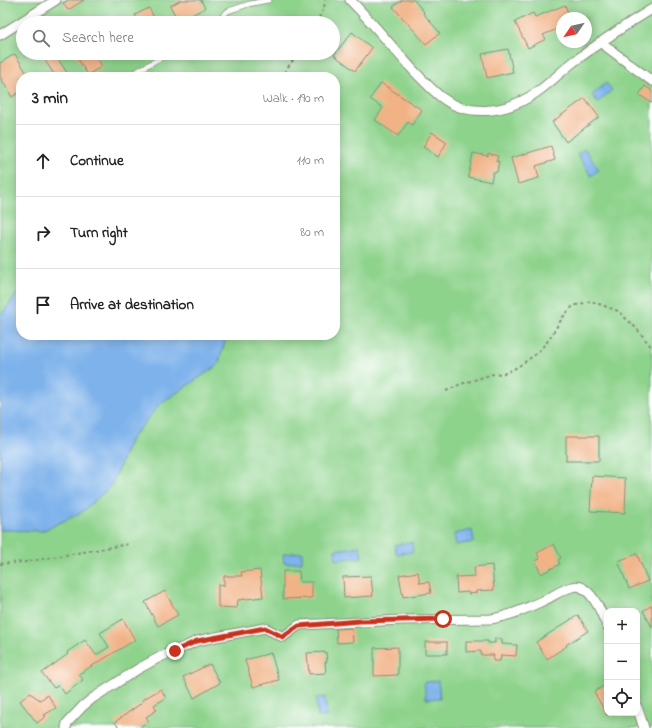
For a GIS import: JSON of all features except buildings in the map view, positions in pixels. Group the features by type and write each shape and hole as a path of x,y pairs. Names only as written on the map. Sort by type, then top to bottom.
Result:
{"street":[{"path":"30,16 56,0"},
{"path":"350,0 364,13 400,55 440,97 453,105 476,111 499,109 523,100 536,93 600,42 652,9"},
{"path":"0,35 16,25"},
{"path":"600,42 652,81"},
{"path":"66,728 67,723 83,706 138,669 160,657 197,641 230,634 265,628 283,637 299,626 360,621 492,619 503,617 528,608 564,590 575,587 580,587 588,592 604,620"},
{"path":"640,716 644,728"}],"lane":[{"path":"223,16 228,11 248,4 268,0"},
{"path":"136,72 157,60"}],"path":[{"path":"320,16 324,8 325,0"},
{"path":"285,72 293,60"},
{"path":"446,391 461,384 493,374 506,373 520,366 536,354 547,342 563,317 573,306 591,301 618,312 637,329 652,348"},
{"path":"0,564 25,562 128,544"}],"green space":[{"path":"0,0 652,0 652,728 0,728"}],"water":[{"path":"606,83 612,90 598,102 592,95"},
{"path":"585,149 599,170 591,176 577,154"},
{"path":"16,295 16,340 226,340 218,365 160,404 131,439 111,486 81,513 42,531 0,530 0,316"},
{"path":"472,530 474,542 456,545 454,534"},
{"path":"412,542 413,552 396,554 395,545"},
{"path":"360,546 362,557 336,560 335,550"},
{"path":"302,552 302,562 284,563 283,554"},
{"path":"438,681 440,698 426,699 424,682"},
{"path":"325,697 327,716 318,717 316,698"}],"route":[{"path":"175,651 197,641 265,628 283,637 299,626 360,621 443,619"}]}
